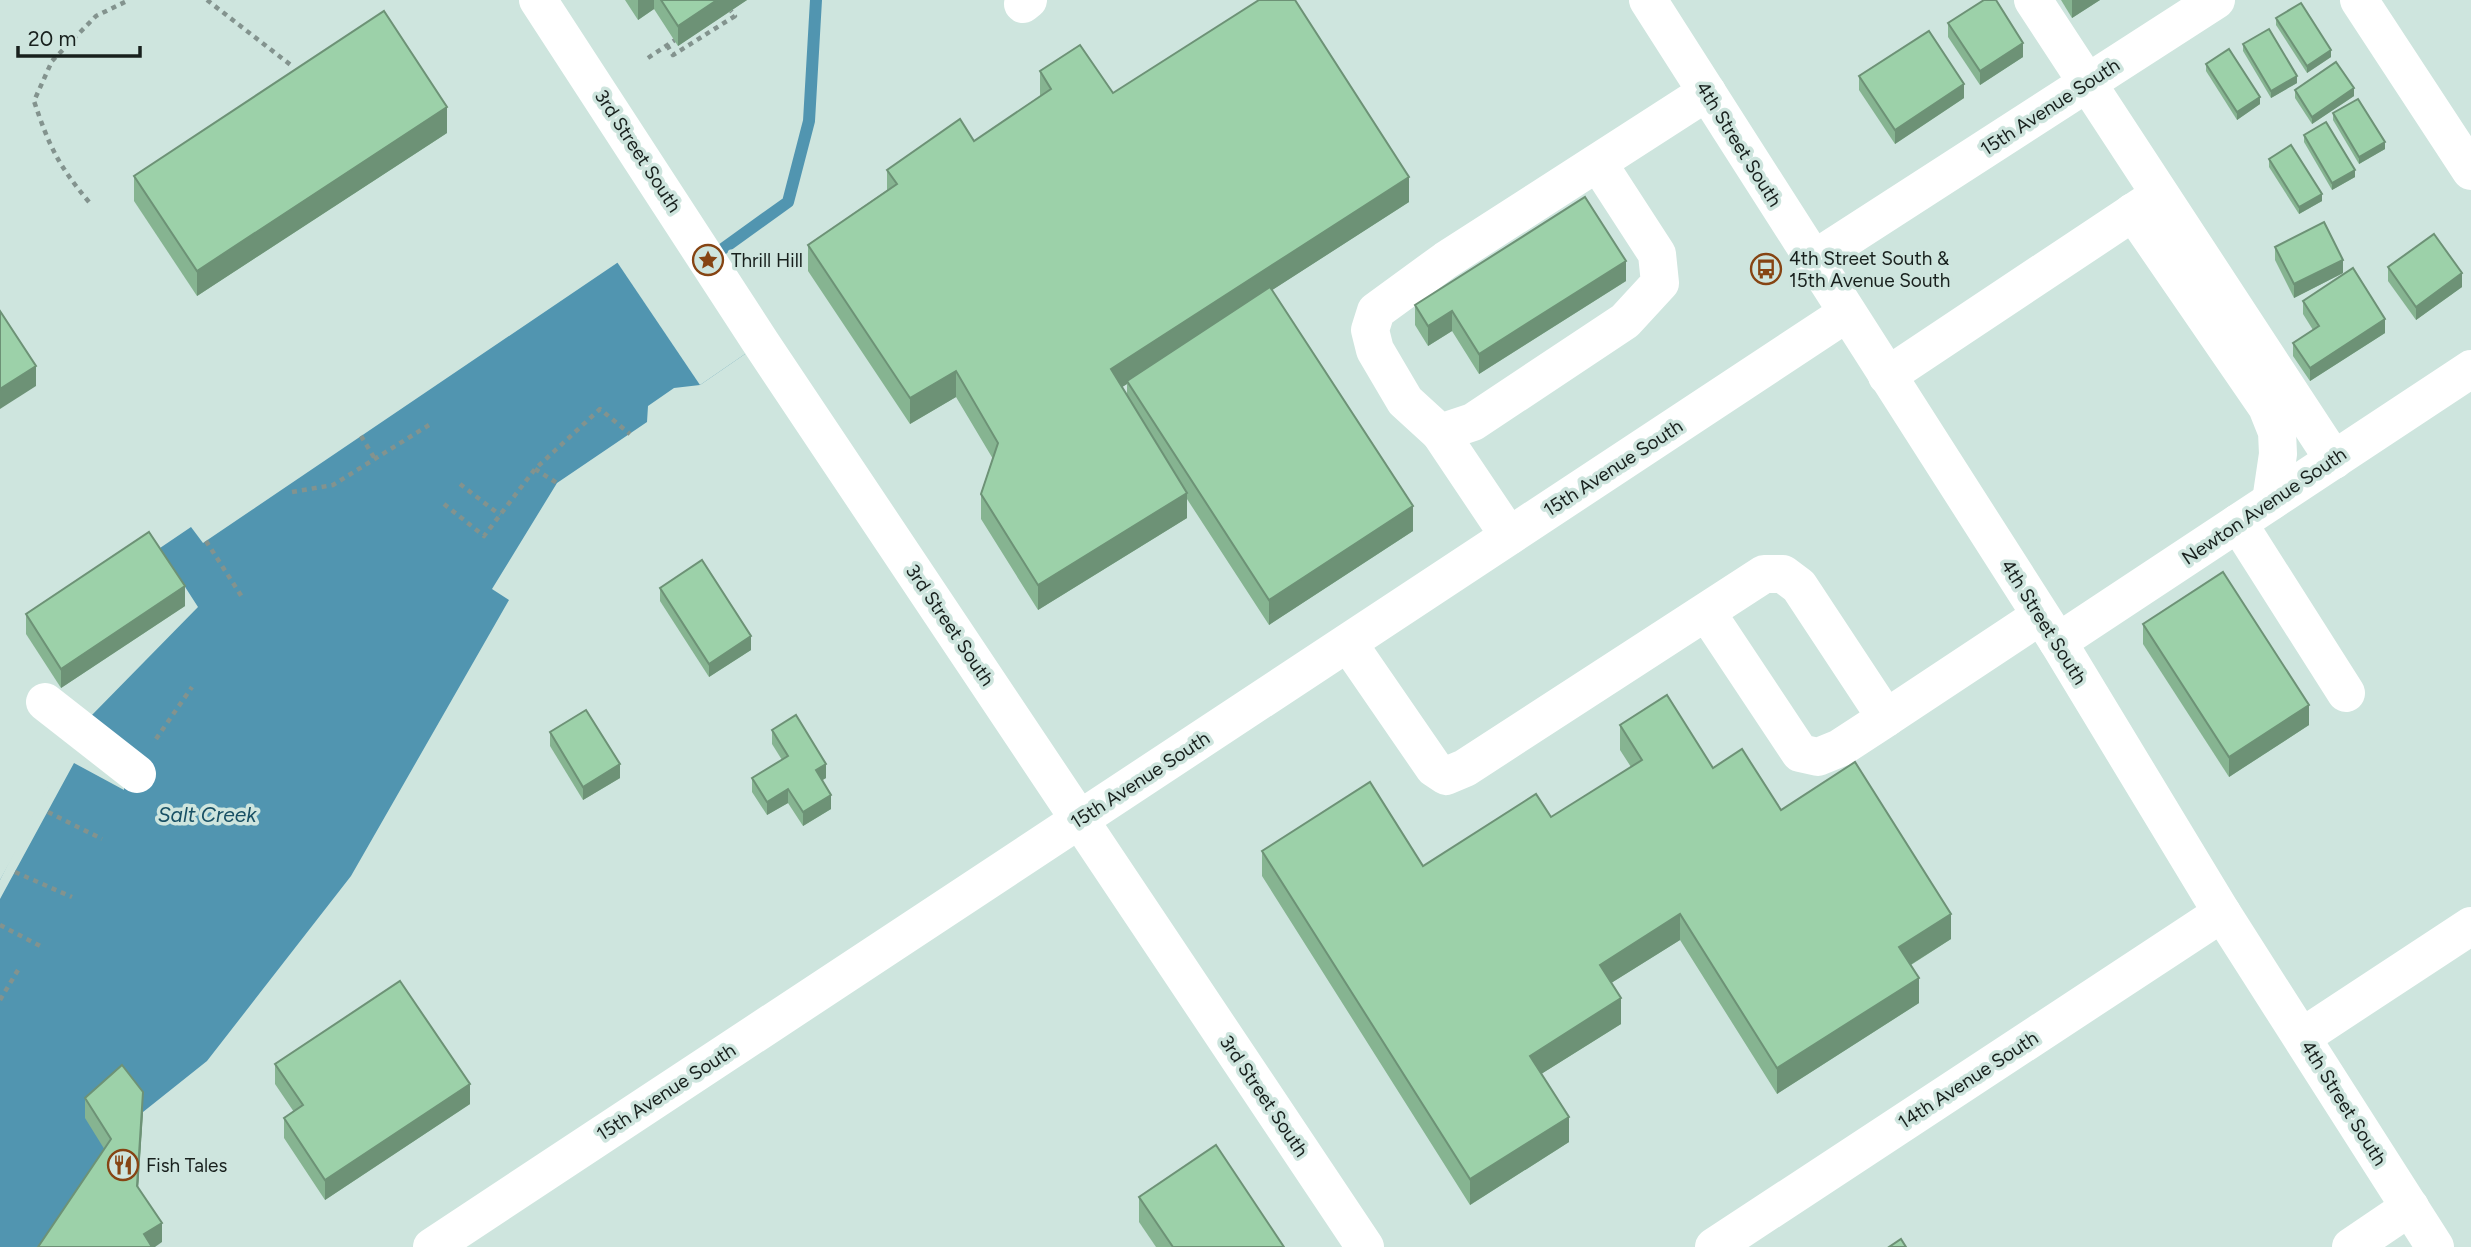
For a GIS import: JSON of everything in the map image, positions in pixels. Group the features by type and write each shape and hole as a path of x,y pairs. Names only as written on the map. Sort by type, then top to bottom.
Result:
{"street":[{"name":"3rd Street South","path":"538,0 761,343 1365,1247"},
{"name":"4th Street South","path":"1648,0 2049,629 2222,913 2435,1247"},
{"path":"2033,0 2087,83 2146,203 2267,407 2277,432 2278,454 2271,501"},
{"name":"15th Avenue South","path":"1814,260 2216,0"},
{"path":"2359,0 2471,171"},
{"path":"1509,536 1440,433 1405,401 1375,349 1370,330 1376,311 1446,260 1707,92"},
{"path":"1440,433 1473,422 1625,321 1660,283 1657,254 1598,163"},
{"path":"1887,376 2146,203"},
{"path":"2146,203 2334,460"},
{"name":"15th Avenue South","path":"432,1247 1847,313"},
{"name":"Newton Avenue South","path":"1707,613 1800,753 1818,757 1840,748 1886,718 2238,523 2471,369"},
{"path":"2238,523 2346,693"},
{"path":"1348,643 1434,768 1446,776 1465,768 1764,574 1783,574 1799,586 1886,718"},
{"path":"45,702 137,774"},
{"name":"14th Avenue South","path":"1714,1247 2222,913"},
{"path":"2302,1037 2471,926"},
{"path":"2351,1247 2410,1207"}],"path":[{"path":"89,202 65,175 49,146 34,101 52,61 96,16 129,0"},
{"path":"207,0 292,66"},
{"path":"667,45 673,55 735,16 732,11"},
{"path":"648,58 675,40"},
{"path":"444,504 484,536 535,470 600,409 630,433"},
{"path":"292,492 333,485 429,425"},
{"path":"361,436 376,459"},
{"path":"535,470 557,483"},
{"path":"460,484 500,515"},
{"path":"206,541 242,597"},
{"path":"48,812 102,839"},
{"path":"15,872 72,897"},
{"path":"0,925 44,948"},
{"path":"0,1000 18,970"}],"water":[{"name":"Salt Creek","path":"682,219 761,343 700,385 674,388 648,406 647,422 557,483 492,589 509,600 351,876 207,1061 143,1112 51,1247 0,1247 0,880 90,717 198,607 160,548 191,527 203,543"}],"pier":[{"path":"680,216 764,341 700,385 615,259"},
{"path":"70,743 124,786 124,790 74,763 0,899 0,880"}],"building":[{"path":"661,0 717,0 678,26"},
{"path":"1259,0 1295,0 1409,177 1111,369 1187,493 1038,585 981,494 998,443 956,371 910,398 808,245 897,184 887,170 960,119 974,141 1051,89 1040,71 1080,45 1113,93"},
{"path":"1984,0 1996,0 2023,43 1980,71 1948,23"},
{"path":"2301,3 2331,50 2307,66 2276,18"},
{"path":"384,11 447,107 197,271 134,176"},
{"path":"2269,29 2297,76 2271,91 2243,44"},
{"path":"1929,31 1964,84 1895,130 1859,76"},
{"path":"2229,49 2260,97 2237,112 2206,64"},
{"path":"2336,62 2354,88 2312,117 2295,90"},
{"path":"2358,99 2385,142 2359,157 2333,113"},
{"path":"2326,122 2355,170 2332,183 2304,135"},
{"path":"2291,145 2322,194 2299,207 2269,159"},
{"path":"1585,197 1626,261 1479,354 1452,311 1428,326 1415,305"},
{"path":"2324,222 2343,260 2294,284 2275,247"},
{"path":"2434,234 2462,273 2416,307 2388,267"},
{"path":"2353,268 2385,319 2310,368 2293,343 2319,326 2303,301"},
{"path":"1270,287 1413,506 1269,600 1127,381"},
{"path":"0,311 36,366 0,389"},
{"path":"149,532 185,586 61,669 26,614"},
{"path":"702,560 751,636 709,664 660,588"},
{"path":"2223,572 2309,705 2229,757 2143,624"},
{"path":"1667,695 1713,768 1742,749 1781,810 1855,762 1951,914 1899,947 1919,978 1777,1068 1680,914 1600,965 1621,998 1530,1056 1569,1117 1470,1179 1262,851 1370,782 1423,866 1536,794 1551,817 1642,760 1620,725"},
{"path":"586,710 620,764 583,787 550,732"},
{"path":"796,715 826,764 816,770 831,795 803,812 788,789 767,802 752,778 788,756 772,730"},
{"path":"400,981 470,1084 325,1180 284,1118 303,1105 275,1064"},
{"name":"Fish Tales","path":"122,1065 143,1092 137,1186 162,1223 144,1234 152,1247 38,1247 111,1139 85,1098"},
{"path":"1216,1145 1284,1247 1173,1247 1139,1197"},
{"path":"1901,1239 1906,1247 1889,1247"}],"waterway":[{"path":"710,258 788,202 809,121 816,0"}],"place":[{"name":"Thrill Hill","path":"708,260"},
{"name":"4th Street South & 15th Avenue South","path":"1766,269"},
{"name":"Fish Tales","path":"123,1165"}]}
